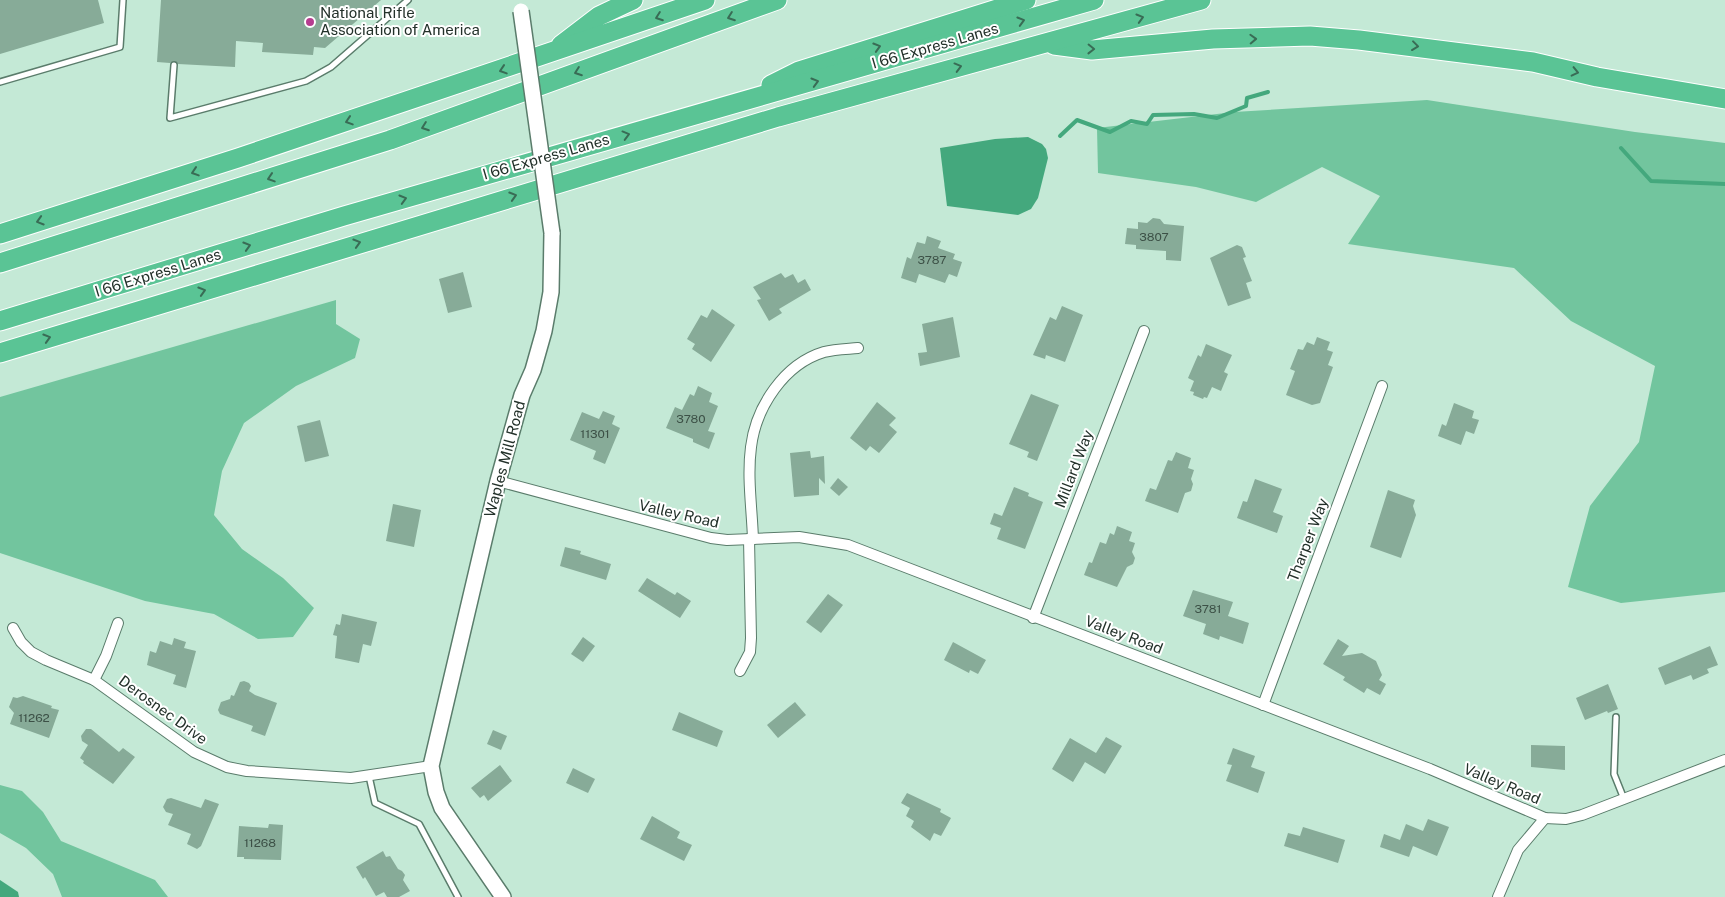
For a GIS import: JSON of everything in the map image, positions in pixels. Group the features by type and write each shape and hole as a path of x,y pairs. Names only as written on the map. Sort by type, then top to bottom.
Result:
{"highway":[{"path":"549,54 599,16 633,0"},
{"path":"0,234 238,158 704,0"},
{"path":"0,263 390,140 777,0"},
{"path":"718,110 799,71 1026,0"},
{"name":"I 66 Express Lanes","path":"0,321 344,216 579,147 718,110 1094,0"},
{"path":"0,352 759,123 1201,0"},
{"path":"1042,44 1092,50 1213,40 1310,36 1359,40 1533,62 1597,77 1725,99"}],"main road":[{"name":"Waples Mill Road","path":"503,897 442,808 436,792 431,766 498,481 522,395 533,370 544,331 551,292 554,254 552,233 520,6"}],"street":[{"name":"Millard Way","path":"1033,618 1144,331"},
{"path":"740,671 750,652 751,638 751,447 757,423 769,397 784,377 813,356 826,351 858,348"},
{"name":"Tharper Way","path":"1262,705 1382,386"},
{"name":"Valley Road","path":"498,481 674,530 711,538 799,537 848,545 1033,618 1430,769 1544,818 1566,819 1625,799 1725,760"},
{"path":"94,680 106,656 118,623"},
{"name":"Derosnec Drive","path":"13,628 21,642 32,652 46,660 94,680 194,752 227,767 247,771 326,778 369,776 431,766"},
{"path":"1498,897 1518,850 1544,818"}],"lane":[{"path":"0,82 120,47 123,0"},
{"path":"174,65 170,118 306,81 331,67 408,0"},
{"path":"1616,717 1614,774 1625,799"},
{"path":"369,776 375,803 402,814 419,824 422,828 458,897"}],"shaded area":[{"path":"1427,100 1635,132 1725,143 1725,592 1621,603 1568,587 1590,506 1639,442 1655,366 1571,321 1514,268 1348,244 1380,196 1322,167 1256,202 1196,187 1098,173 1097,128 1234,112"},
{"path":"1028,137 1042,144 1046,149 1048,158 1038,198 1031,209 1018,215 947,206 940,148 995,139"},
{"path":"336,300 336,324 360,339 355,358 296,386 244,423 222,471 214,515 242,549 283,578 314,608 293,637 258,639 214,614 145,601 0,553 0,397"},
{"path":"0,785 22,791 43,812 61,841 155,880 168,897 62,897 53,874 26,848 0,833"},
{"path":"0,880 18,892 19,897 0,897"}],"building":[{"path":"0,0 98,0 104,23 0,54"},
{"path":"161,0 381,0 325,48 314,47 313,55 262,52 263,43 236,41 235,67 178,64 174,61 170,63 157,62"},
{"path":"1153,218 1160,219 1164,224 1184,226 1181,261 1166,260 1166,251 1136,249 1136,245 1125,244 1127,228 1138,229 1138,222 1147,223"},
{"path":"927,236 941,241 938,248 955,254 953,259 962,262 957,277 949,274 945,283 919,274 916,283 901,278 907,257 911,259 917,242 925,244"},
{"path":"1237,245 1242,247 1246,257 1243,258 1252,281 1246,283 1251,298 1228,306 1210,258"},
{"path":"463,272 472,307 448,313 439,279"},
{"path":"781,273 785,278 793,274 798,283 805,279 811,290 779,309 782,313 769,321 757,300 761,299 753,287"},
{"path":"1062,306 1083,315 1065,362 1046,355 1045,359 1033,355 1050,317 1056,320"},
{"path":"712,309 735,325 711,362 692,349 695,344 687,339 701,315 707,318"},
{"path":"953,317 960,357 920,366 918,353 927,352 922,324"},
{"path":"1317,337 1330,342 1327,350 1333,352 1328,365 1333,367 1320,403 1312,405 1286,395 1295,371 1290,369 1298,349 1303,350 1307,342 1314,345"},
{"path":"1206,344 1232,355 1224,372 1228,374 1221,391 1212,387 1207,398 1204,397 1203,399 1193,395 1194,392 1190,391 1194,381 1188,378 1198,355 1201,357"},
{"path":"698,386 712,393 709,402 718,406 708,431 715,433 709,449 693,442 693,439 666,428 675,407 682,410 690,394 694,396"},
{"path":"1031,394 1059,405 1037,461 1027,457 1029,452 1009,444"},
{"path":"877,402 896,418 889,425 897,432 879,453 870,446 866,451 850,438"},
{"path":"1454,403 1474,411 1472,418 1479,420 1474,434 1466,431 1461,445 1438,436 1442,424 1446,426"},
{"path":"603,411 615,416 612,424 620,428 605,464 593,459 596,451 570,440 582,412 599,419"},
{"path":"320,420 329,456 305,462 297,426"},
{"path":"810,451 811,458 824,456 825,484 819,478 819,495 794,497 790,453"},
{"path":"1176,452 1191,458 1188,468 1194,470 1191,479 1193,484 1191,491 1185,493 1178,513 1145,501 1150,488 1156,490 1168,460 1172,461"},
{"path":"838,478 848,487 839,496 830,488"},
{"path":"1255,479 1282,489 1273,512 1283,516 1277,533 1237,518 1243,501 1247,502"},
{"path":"1014,487 1029,493 1028,496 1043,502 1025,549 997,539 1001,528 990,524 994,513 1002,516"},
{"path":"1388,490 1415,500 1413,506 1416,515 1401,558 1370,547"},
{"path":"393,504 421,510 414,547 386,541"},
{"path":"1117,526 1132,532 1129,541 1135,543 1132,552 1135,558 1133,564 1127,567 1117,587 1084,575 1089,562 1092,563 1100,542 1106,544 1110,533 1114,535"},
{"path":"565,547 581,551 580,554 611,564 606,580 560,566"},
{"path":"647,578 675,595 677,592 691,601 680,618 638,591"},
{"path":"1193,590 1233,602 1228,616 1249,623 1243,644 1220,636 1219,640 1203,634 1206,624 1183,616"},
{"path":"828,594 843,605 821,633 806,622"},
{"path":"342,614 377,622 371,646 363,644 359,663 335,658 337,636 333,635 336,624 340,625"},
{"path":"583,637 595,646 583,662 571,654"},
{"path":"174,638 186,642 184,648 196,651 186,688 173,684 176,675 147,665 150,651 156,653 160,641 172,645"},
{"path":"1338,639 1349,646 1342,656 1362,653 1376,661 1382,675 1379,680 1386,684 1380,695 1367,688 1364,693 1343,680 1345,677 1323,664"},
{"path":"953,642 986,660 978,674 970,670 969,673 944,660"},
{"path":"1710,646 1718,665 1707,669 1709,673 1693,680 1691,675 1665,685 1658,668"},
{"path":"240,682 249,683 251,686 249,691 255,695 277,703 265,736 251,731 253,726 220,714 218,710 221,702 230,699 231,695 234,696"},
{"path":"1608,684 1618,709 1608,713 1607,711 1585,720 1576,698"},
{"path":"23,696 59,710 49,738 10,724 14,713 9,707 13,697"},
{"path":"795,702 806,715 778,738 767,725"},
{"path":"679,712 723,731 717,747 672,730"},
{"path":"86,729 91,729 119,752 123,748 135,757 113,784 83,763 84,761 80,758 88,745 82,741 81,736"},
{"path":"493,730 507,736 501,750 487,744"},
{"path":"1106,737 1122,746 1105,774 1085,762 1073,782 1052,769 1070,738 1096,753"},
{"path":"1531,745 1565,746 1565,770 1531,767"},
{"path":"1233,748 1255,756 1251,767 1265,772 1258,793 1226,781 1232,765 1227,764"},
{"path":"500,765 512,781 488,801 484,795 480,798 471,788"},
{"path":"573,768 595,779 588,793 566,783"},
{"path":"907,793 941,809 940,812 951,818 941,836 934,833 930,841 911,827 914,821 906,816 910,808 901,803"},
{"path":"171,798 201,808 205,799 219,804 201,846 197,849 187,844 191,834 168,825 173,814 166,812 163,807 167,799"},
{"path":"652,816 680,832 677,838 692,845 684,861 640,839"},
{"path":"1428,819 1449,827 1437,856 1413,846 1409,857 1380,847 1384,834 1400,840 1406,824 1423,831"},
{"path":"269,824 283,825 281,860 244,859 244,857 237,857 239,826 268,828"},
{"path":"1303,827 1345,840 1338,863 1284,846 1288,833 1300,836"},
{"path":"383,851 386,857 390,856 398,869 405,875 403,880 410,891 399,897 387,897 384,892 376,896 365,877 363,879 356,867"}],"waterway":[{"path":"1060,136 1077,120 1110,132 1131,121 1147,124 1153,115 1194,114 1217,118 1246,106 1247,98 1268,92"},
{"path":"1621,148 1651,181 1725,184"}],"place":[{"name":"National Rifle Association of America","path":"310,22"}]}
